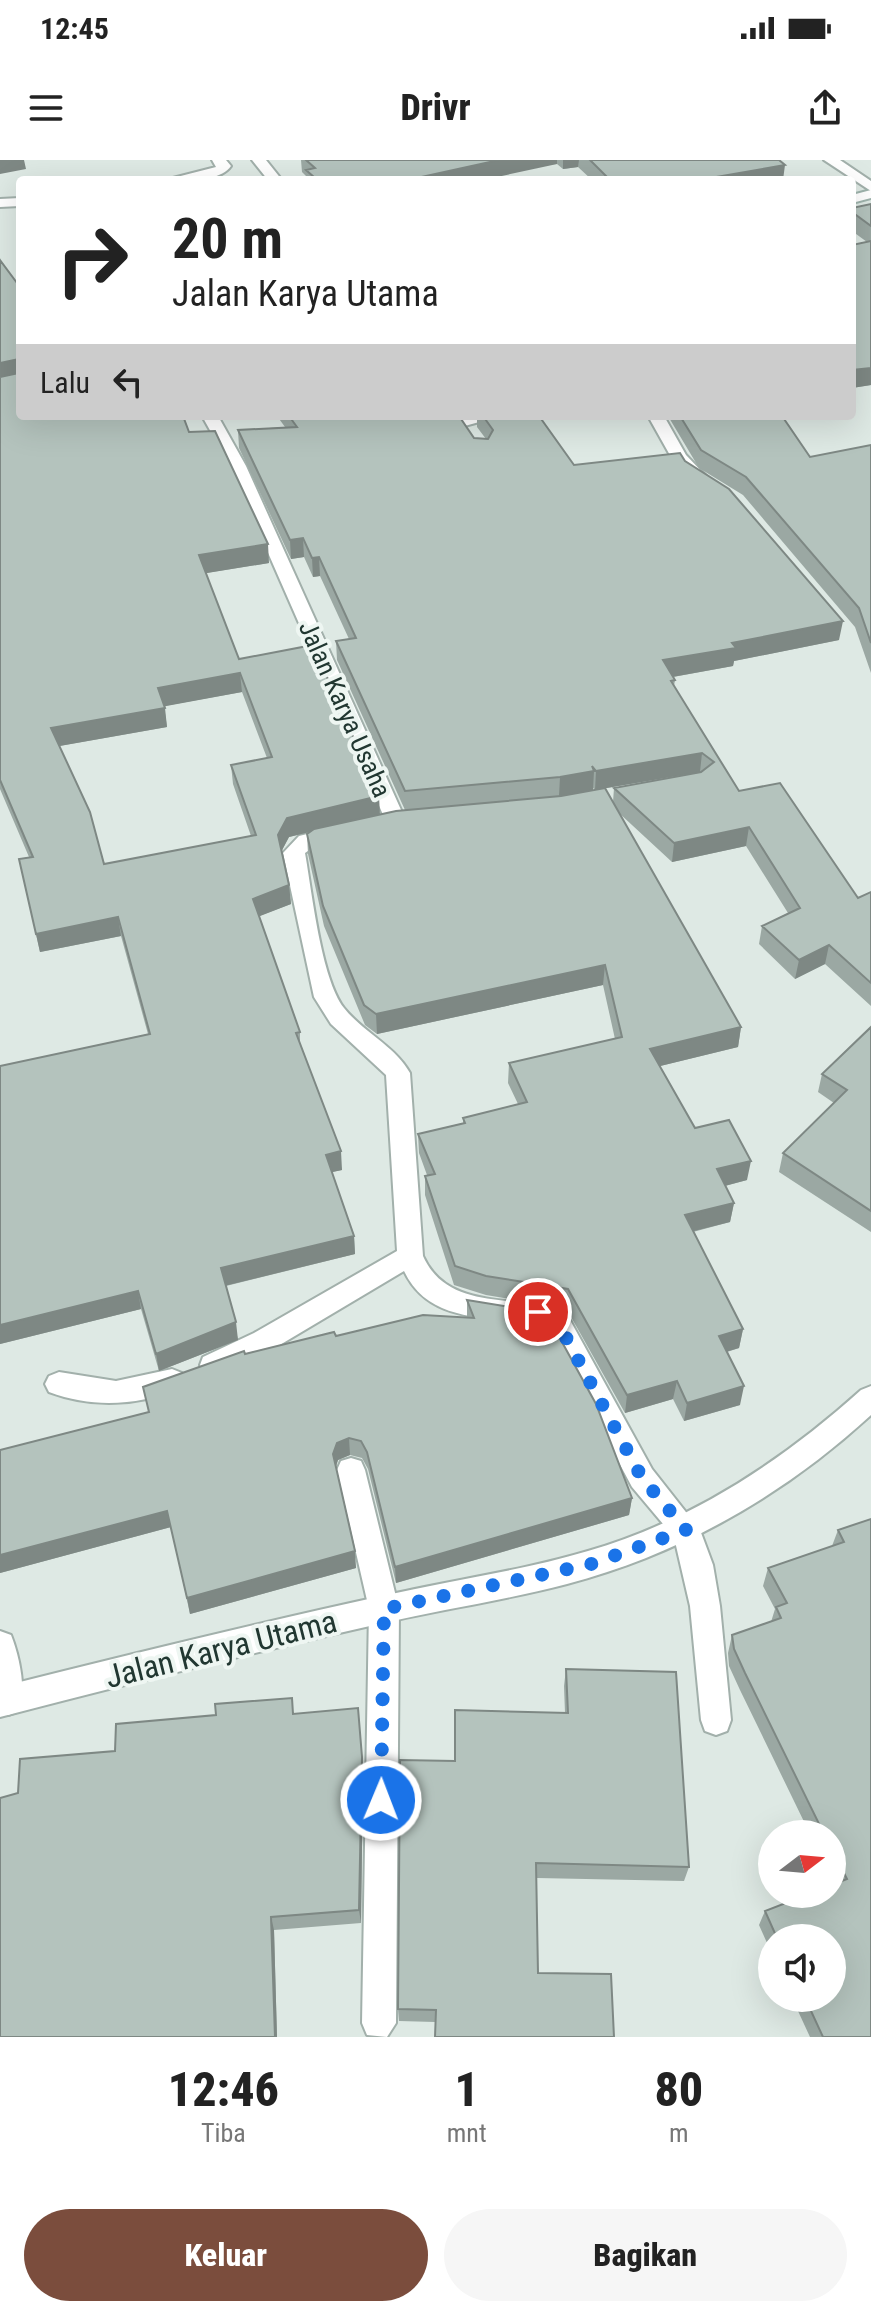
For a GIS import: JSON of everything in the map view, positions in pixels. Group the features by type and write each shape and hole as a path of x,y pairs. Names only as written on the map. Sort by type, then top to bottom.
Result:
{"street":[{"path":"192,176 221,170 224,166 219,160"},
{"path":"259,160 272,176"},
{"path":"831,160 855,176"},
{"name":"Jalan Karya Usaha","path":"212,420 238,466 403,820 308,840 297,845 294,853 329,1006 350,1031 385,1056 398,1073 410,1256 423,1283 447,1302 538,1312 556,1319 642,1478 686,1530 698,1565 705,1606 716,1720"},
{"path":"460,420 475,441"},
{"path":"658,420 691,473 713,487"},
{"path":"59,1384 93,1393 120,1395 161,1385 243,1354 367,1275 410,1256"},
{"name":"Jalan Karya Utama","path":"4,1701 384,1609 591,1564 686,1530 781,1469 848,1421 871,1398"},
{"path":"351,1470 384,1609 379,2023"},
{"path":"0,1645 4,1701"}],"building":[{"path":"306,160 499,160 426,176 313,176 306,170 315,168"},
{"path":"590,160 779,160 785,165 722,176 606,176"},
{"path":"871,204 871,226 856,215 856,207"},
{"path":"871,241 871,368 856,370 856,244"},
{"path":"0,260 16,282 16,360 0,363"},
{"path":"16,374 16,420 184,420 189,432 215,431 268,544 199,555 239,659 313,645 379,796 287,818 278,835 289,885 253,899 300,1032 296,1033 341,1151 326,1155 354,1236 221,1268 236,1322 156,1354 138,1291 0,1325 0,1066 150,1034 118,917 36,934 19,859 33,857 0,780 0,377","holes":["240,673 272,757 231,765 256,835 104,864 90,812 51,728 165,708 158,688"]},
{"path":"292,420 462,420 474,438 488,439 493,430 486,420 542,420 574,465 680,453 685,461 729,489 843,621 732,643 736,648 663,660 675,680 671,681 739,791 780,783 858,898 871,892 871,983 829,945 799,960 762,926 800,908 749,827 674,843 614,788 701,772 714,762 702,753 596,771 592,766 594,771 560,777 405,791 336,641 356,638 319,557 312,558 303,538 290,540 238,430 297,427"},
{"path":"682,420 785,420 810,457 871,445 871,643 859,608 746,477 701,450"},
{"path":"605,788 741,1027 650,1049 695,1128 729,1120 751,1161 717,1169 734,1203 685,1215 743,1329 719,1336 744,1386 687,1403 677,1381 627,1395 568,1289 486,1276 455,1266 425,1176 435,1174 418,1134 465,1123 463,1118 527,1102 509,1063 622,1037 605,965 376,1014 364,1005 323,906 307,834 314,829 396,811 561,796"},
{"path":"871,1027 871,1211 783,1153 847,1090 822,1074"},
{"path":"467,1300 546,1313 596,1404 632,1498 395,1567 367,1452 361,1441 349,1438 337,1443 333,1454 355,1551 187,1598 167,1511 0,1555 0,1450 149,1412 143,1387 244,1351 245,1354 334,1332 336,1336 423,1315 474,1318"},
{"path":"871,1519 871,2037 823,2037 811,2012 846,2012 846,1924 771,1924 765,1911 773,1908 846,1908 846,1820 817,1820 745,1673 734,1649 732,1635 781,1618 776,1607 787,1603 768,1568 844,1542 838,1530"},
{"path":"566,1669 676,1672 689,1867 536,1863 538,1973 611,1974 614,2037 435,2037 436,2010 398,2009 400,1760 455,1761 455,1710 568,1713"},
{"path":"292,1698 293,1714 358,1708 362,1757 359,1910 271,1917 275,2037 0,2037 0,1798 18,1793 20,1759 115,1751 116,1724 216,1715 215,1704"}],"route":[{"path":"381,1800 384,1609 591,1564 686,1530 642,1478 556,1319 538,1312"}]}
